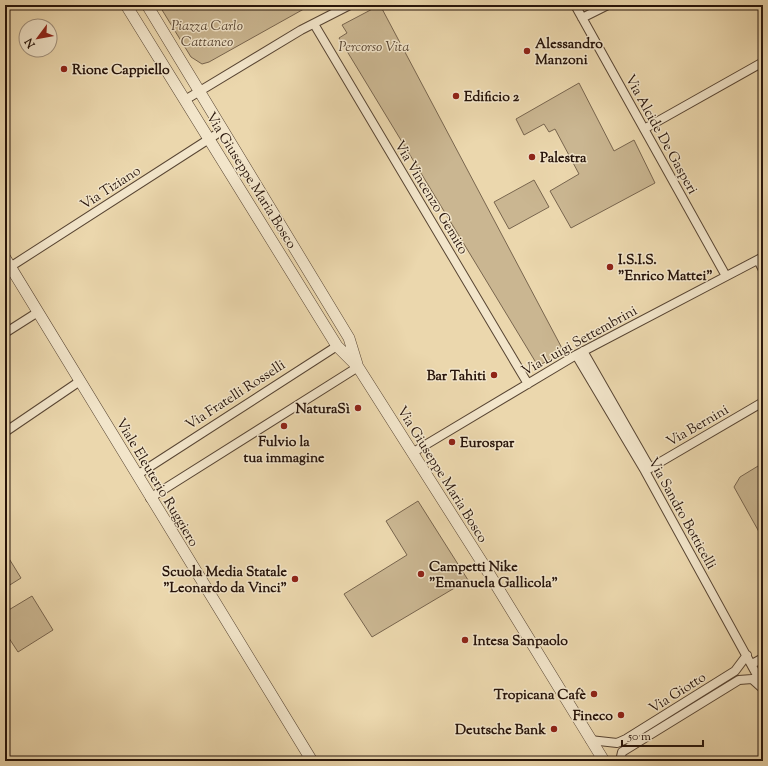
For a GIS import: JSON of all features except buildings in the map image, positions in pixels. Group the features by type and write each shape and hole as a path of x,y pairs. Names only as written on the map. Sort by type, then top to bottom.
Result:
{"street":[{"name":"Via Giuseppe Maria Bosco","path":"126,5 337,346 358,367 485,567 604,761"},
{"name":"Via Giuseppe Maria Bosco","path":"147,5 349,338 358,367"},
{"path":"185,100 301,30 314,24 335,8 350,5"},
{"name":"Via Alcide De Gasperi","path":"575,5 726,276"},
{"path":"582,18 608,5"},
{"name":"Via Vincenzo Gemito","path":"314,24 528,384"},
{"path":"644,129 763,62"},
{"name":"Via Tiziano","path":"6,261 223,130"},
{"path":"760,258 763,270"},
{"name":"Via Luigi Settembrini","path":"412,452 580,353 760,258"},
{"name":"Viale Eleuterio Ruggiero","path":"6,261 312,761"},
{"path":"5,333 38,312"},
{"name":"Via Fratelli Rosselli","path":"137,475 349,338"},
{"name":"Via Sandro Botticelli","path":"580,353 647,470 763,687"},
{"path":"150,498 358,367"},
{"path":"5,432 80,382"},
{"name":"Via Bernini","path":"647,470 763,402"},
{"name":"Via Giotto","path":"590,740 617,743 626,739 736,671 747,655"},
{"path":"752,664 763,658"},
{"name":"Via Giotto","path":"620,761 622,752 739,680 752,679 763,687"}],"green space":[{"name":"Piazza Carlo Cattaneo","path":"159,5 311,5 209,62 202,64 191,57"},
{"name":"Percorso Vita","path":"380,5 564,352 538,366 339,38 347,33 342,25"},
{"path":"579,83 614,151 634,140 655,183 571,228 550,191 579,174 555,129 549,132 544,124 524,135 516,119"},
{"path":"534,180 549,207 509,229 494,202"},
{"path":"763,463 763,539 734,487 740,477"},
{"name":"Campetti Nike \"Emanuela Gallicola\"","path":"418,501 468,580 372,637 344,594 407,555 386,521"},
{"path":"5,552 21,578 5,588"},
{"path":"32,596 53,630 18,652 5,632 7,611"}],"place":[{"name":"Alessandro Manzoni","path":"527,51"},
{"name":"Rione Cappiello","path":"64,69"},
{"name":"Edificio 2","path":"456,96"},
{"name":"Palestra","path":"532,157"},
{"name":"I.S.I.S. \"Enrico Mattei\"","path":"610,267"},
{"name":"Bar Tahiti","path":"494,375"},
{"name":"NaturaSì","path":"358,408"},
{"name":"Fulvio la tua immagine","path":"284,426"},
{"name":"Eurospar","path":"452,442"},
{"name":"Campetti Nike \"Emanuela Gallicola\"","path":"421,574"},
{"name":"Scuola Media Statale \"Leonardo da Vinci\"","path":"295,579"},
{"name":"Intesa Sanpaolo","path":"465,640"},
{"name":"Tropicana Cafè","path":"594,694"},
{"name":"Fineco","path":"621,715"},
{"name":"Deutsche Bank","path":"554,729"}]}
